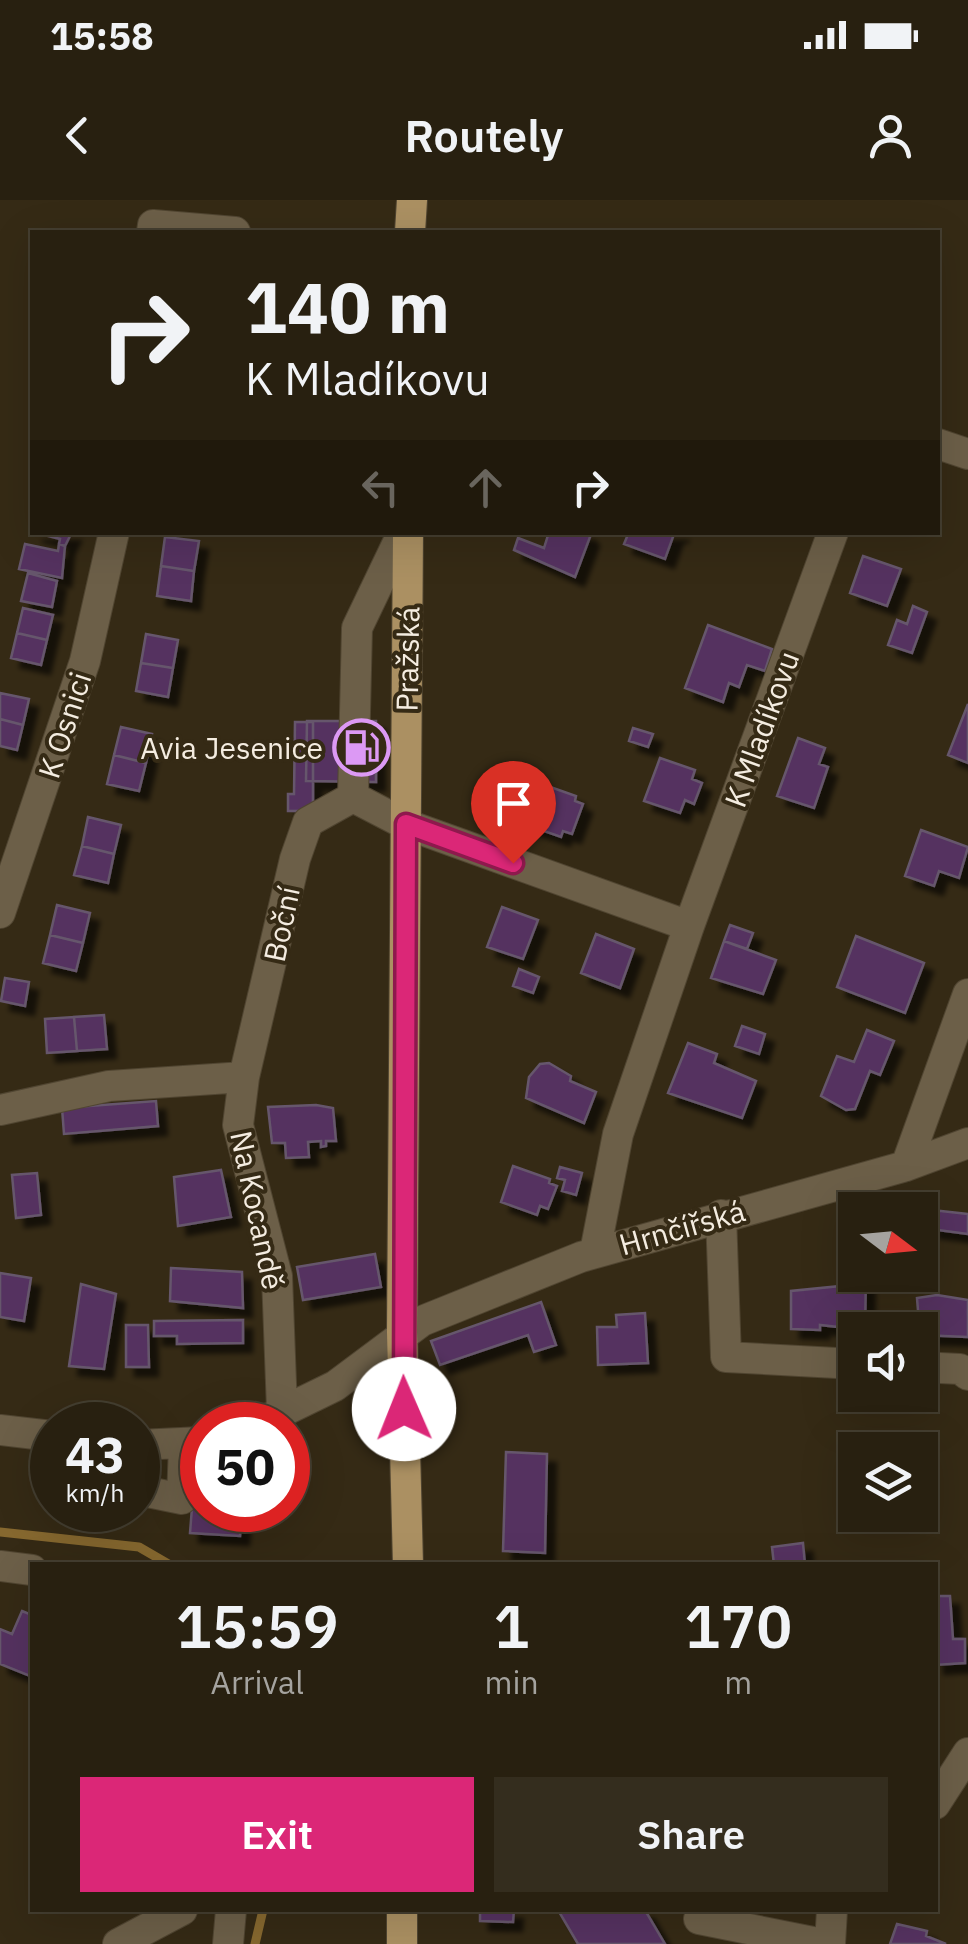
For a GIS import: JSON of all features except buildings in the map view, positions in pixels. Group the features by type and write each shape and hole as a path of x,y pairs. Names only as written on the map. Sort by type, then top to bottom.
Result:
{"main road":[{"path":"410,230 412,200"},
{"name":"Pražská","path":"406,535 402,1332 408,1562"},
{"path":"402,1912 402,1944"}],"street":[{"path":"152,230 153,226 208,230"},
{"path":"940,445 968,454"},
{"name":"K Osnici","path":"0,913 85,661 113,535"},
{"path":"404,535 357,628 352,797 406,824 689,926"},
{"name":"K Mladíkovu","path":"595,1252 618,1134 689,926 832,535"},
{"name":"Boční","path":"244,1077 295,860 308,822 352,797"},
{"path":"906,1166 968,994"},
{"path":"0,1110 109,1086 244,1077"},
{"name":"Na Kocandě","path":"244,1077 238,1125 277,1276 282,1402"},
{"name":"Hrnčířská","path":"300,1402 335,1386 402,1332 595,1252 906,1166 968,1143"},
{"path":"721,1215 726,1357 838,1363"},
{"path":"938,1368 960,1369 968,1375"},
{"path":"0,1430 30,1433"},
{"path":"0,1566 30,1570"},
{"path":"938,1799 968,1753"},
{"path":"118,1944 178,1912"},
{"path":"228,1944 231,1912"},
{"path":"700,1924 826,1944 832,1912"}],"waterway":[{"path":"0,1532 139,1547 165,1562"},
{"path":"255,1944 263,1912"}],"place":[{"name":"Avia Jesenice","path":"362,747"}],"route":[{"path":"404,1409 406,824 513,863"}]}
